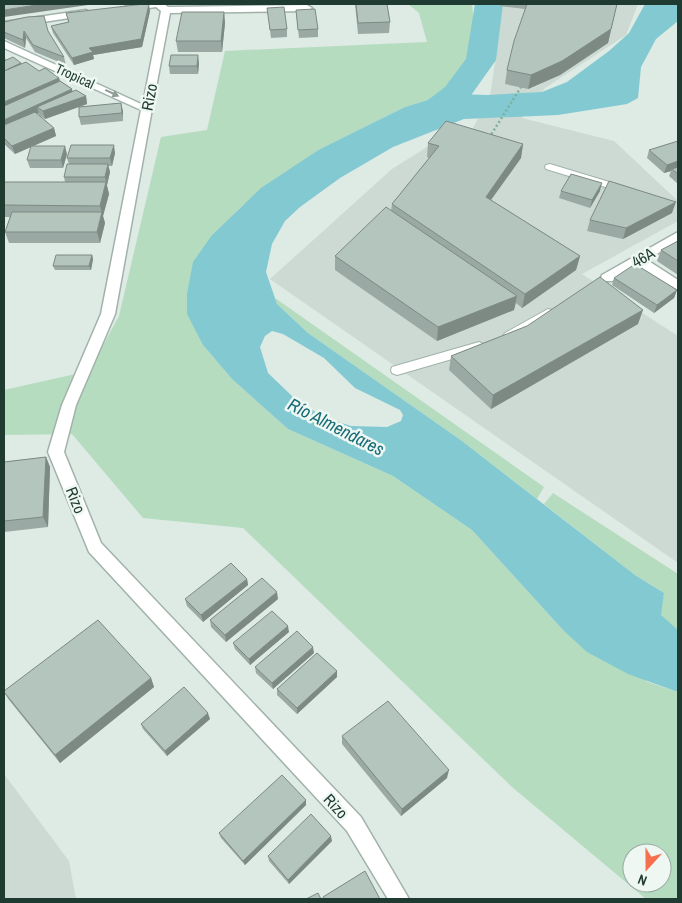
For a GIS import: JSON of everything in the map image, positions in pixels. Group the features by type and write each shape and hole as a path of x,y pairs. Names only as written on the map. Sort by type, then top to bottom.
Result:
{"street":[{"path":"119,9 160,6 307,8"},
{"name":"Rizo","path":"160,6 147,109 108,314 69,405 56,452 95,547 354,824 399,899"},
{"path":"4,25 100,12"},
{"name":"Tropical","path":"4,44 147,109"},
{"name":"46A","path":"603,281 678,236"},
{"path":"637,260 678,286"}],"lane":[{"path":"550,167 632,192"},
{"path":"398,370 497,342 559,307"}],"path":[{"path":"488,140 520,87"}],"shaded area":[{"path":"499,4 638,4 626,35 545,88 522,118 614,141 678,201 678,221 582,274 678,336 678,563 270,279 392,169 446,135 473,128 490,96 500,16"},
{"path":"4,774 69,861 76,899 4,899"}],"green space":[{"path":"408,4 472,4 477,52 441,96 405,107 320,149 243,205 212,235 203,345 232,379 288,429 393,476 472,530 563,630 648,682 678,692 678,899 646,899 639,893 672,893 672,843 622,843 622,879 512,787 243,528 143,518 72,434 4,435 4,390 89,371 119,316 161,137 207,130 225,51 427,42 419,13"},
{"path":"275,298 544,487 537,499 462,441 308,333 277,304"},
{"path":"553,493 678,574 678,630 660,615 664,593 635,575 544,504"}],"water":[{"name":"Río Almendares","path":"645,4 678,4 678,21 656,39 641,67 638,98 627,104 558,115 464,119 393,147 340,178 300,207 285,221 272,244 266,272 277,304 308,333 462,441 635,575 664,593 661,615 678,630 678,692 628,674 587,652 563,630 472,530 393,476 288,429 232,379 203,345 187,314 187,294 193,262 212,235 261,188 320,149 405,107 441,96 542,92 567,82 609,51 629,33","holes":["272,331 283,334 324,358 355,388 400,410 403,415 401,421 387,427 351,426 323,417 293,397 268,373 260,347 265,336"]}],"building":[{"path":"4,4 43,4 4,10"},
{"path":"149,4 141,39 89,48 93,52 72,58 51,26 69,22 66,13"},
{"path":"356,4 387,4 390,22 358,23"},
{"path":"527,4 617,4 611,29 562,61 531,75 507,70 514,41"},
{"path":"284,7 287,29 270,30 267,8"},
{"path":"315,9 318,29 298,30 296,10"},
{"path":"182,12 224,12 221,41 176,41"},
{"path":"44,16 48,31 64,57 33,45 24,31 23,40 4,32 4,22 27,17"},
{"path":"171,55 198,55 197,66 169,66"},
{"path":"13,57 21,63 4,71 4,61"},
{"path":"26,62 39,71 45,68 59,78 4,102 4,71"},
{"path":"60,81 72,89 4,120 4,106"},
{"path":"76,90 86,96 43,111 37,107"},
{"path":"121,103 122,113 79,117 79,107"},
{"path":"35,112 54,128 12,146 4,138 4,125"},
{"path":"446,121 523,144 486,197 580,256 525,294 392,204 439,146 428,143"},
{"path":"678,141 678,161 667,165 649,150"},
{"path":"71,145 114,145 110,158 67,158"},
{"path":"31,146 65,146 61,160 27,160"},
{"path":"67,164 108,164 105,177 64,177"},
{"path":"678,167 678,174 672,169"},
{"path":"571,174 602,183 592,200 561,191"},
{"path":"609,181 676,202 626,228 590,220"},
{"path":"4,182 106,182 100,206 4,205"},
{"path":"386,207 517,296 438,327 335,256"},
{"path":"12,212 102,212 97,232 5,232"},
{"path":"678,241 678,261 661,250"},
{"path":"56,255 92,255 89,266 53,266"},
{"path":"635,264 677,290 657,305 614,278"},
{"path":"600,277 643,310 493,395 451,356 527,326"},
{"path":"46,457 43,517 4,521 4,462"},
{"path":"231,563 247,579 201,615 185,599"},
{"path":"262,578 277,592 225,635 210,620"},
{"path":"272,611 288,626 249,659 233,643"},
{"path":"98,620 151,678 55,755 4,691"},
{"path":"297,631 313,647 272,683 255,667"},
{"path":"317,653 337,671 297,708 277,689"},
{"path":"184,687 208,713 165,751 141,724"},
{"path":"388,701 449,770 402,809 342,736"},
{"path":"282,775 306,800 243,861 219,833"},
{"path":"311,814 331,836 288,880 268,856"},
{"path":"365,871 380,899 324,899 323,897"},
{"path":"318,893 321,899 306,899"}],"waterway":[{"path":"431,113 456,94 481,60 489,4"}]}
